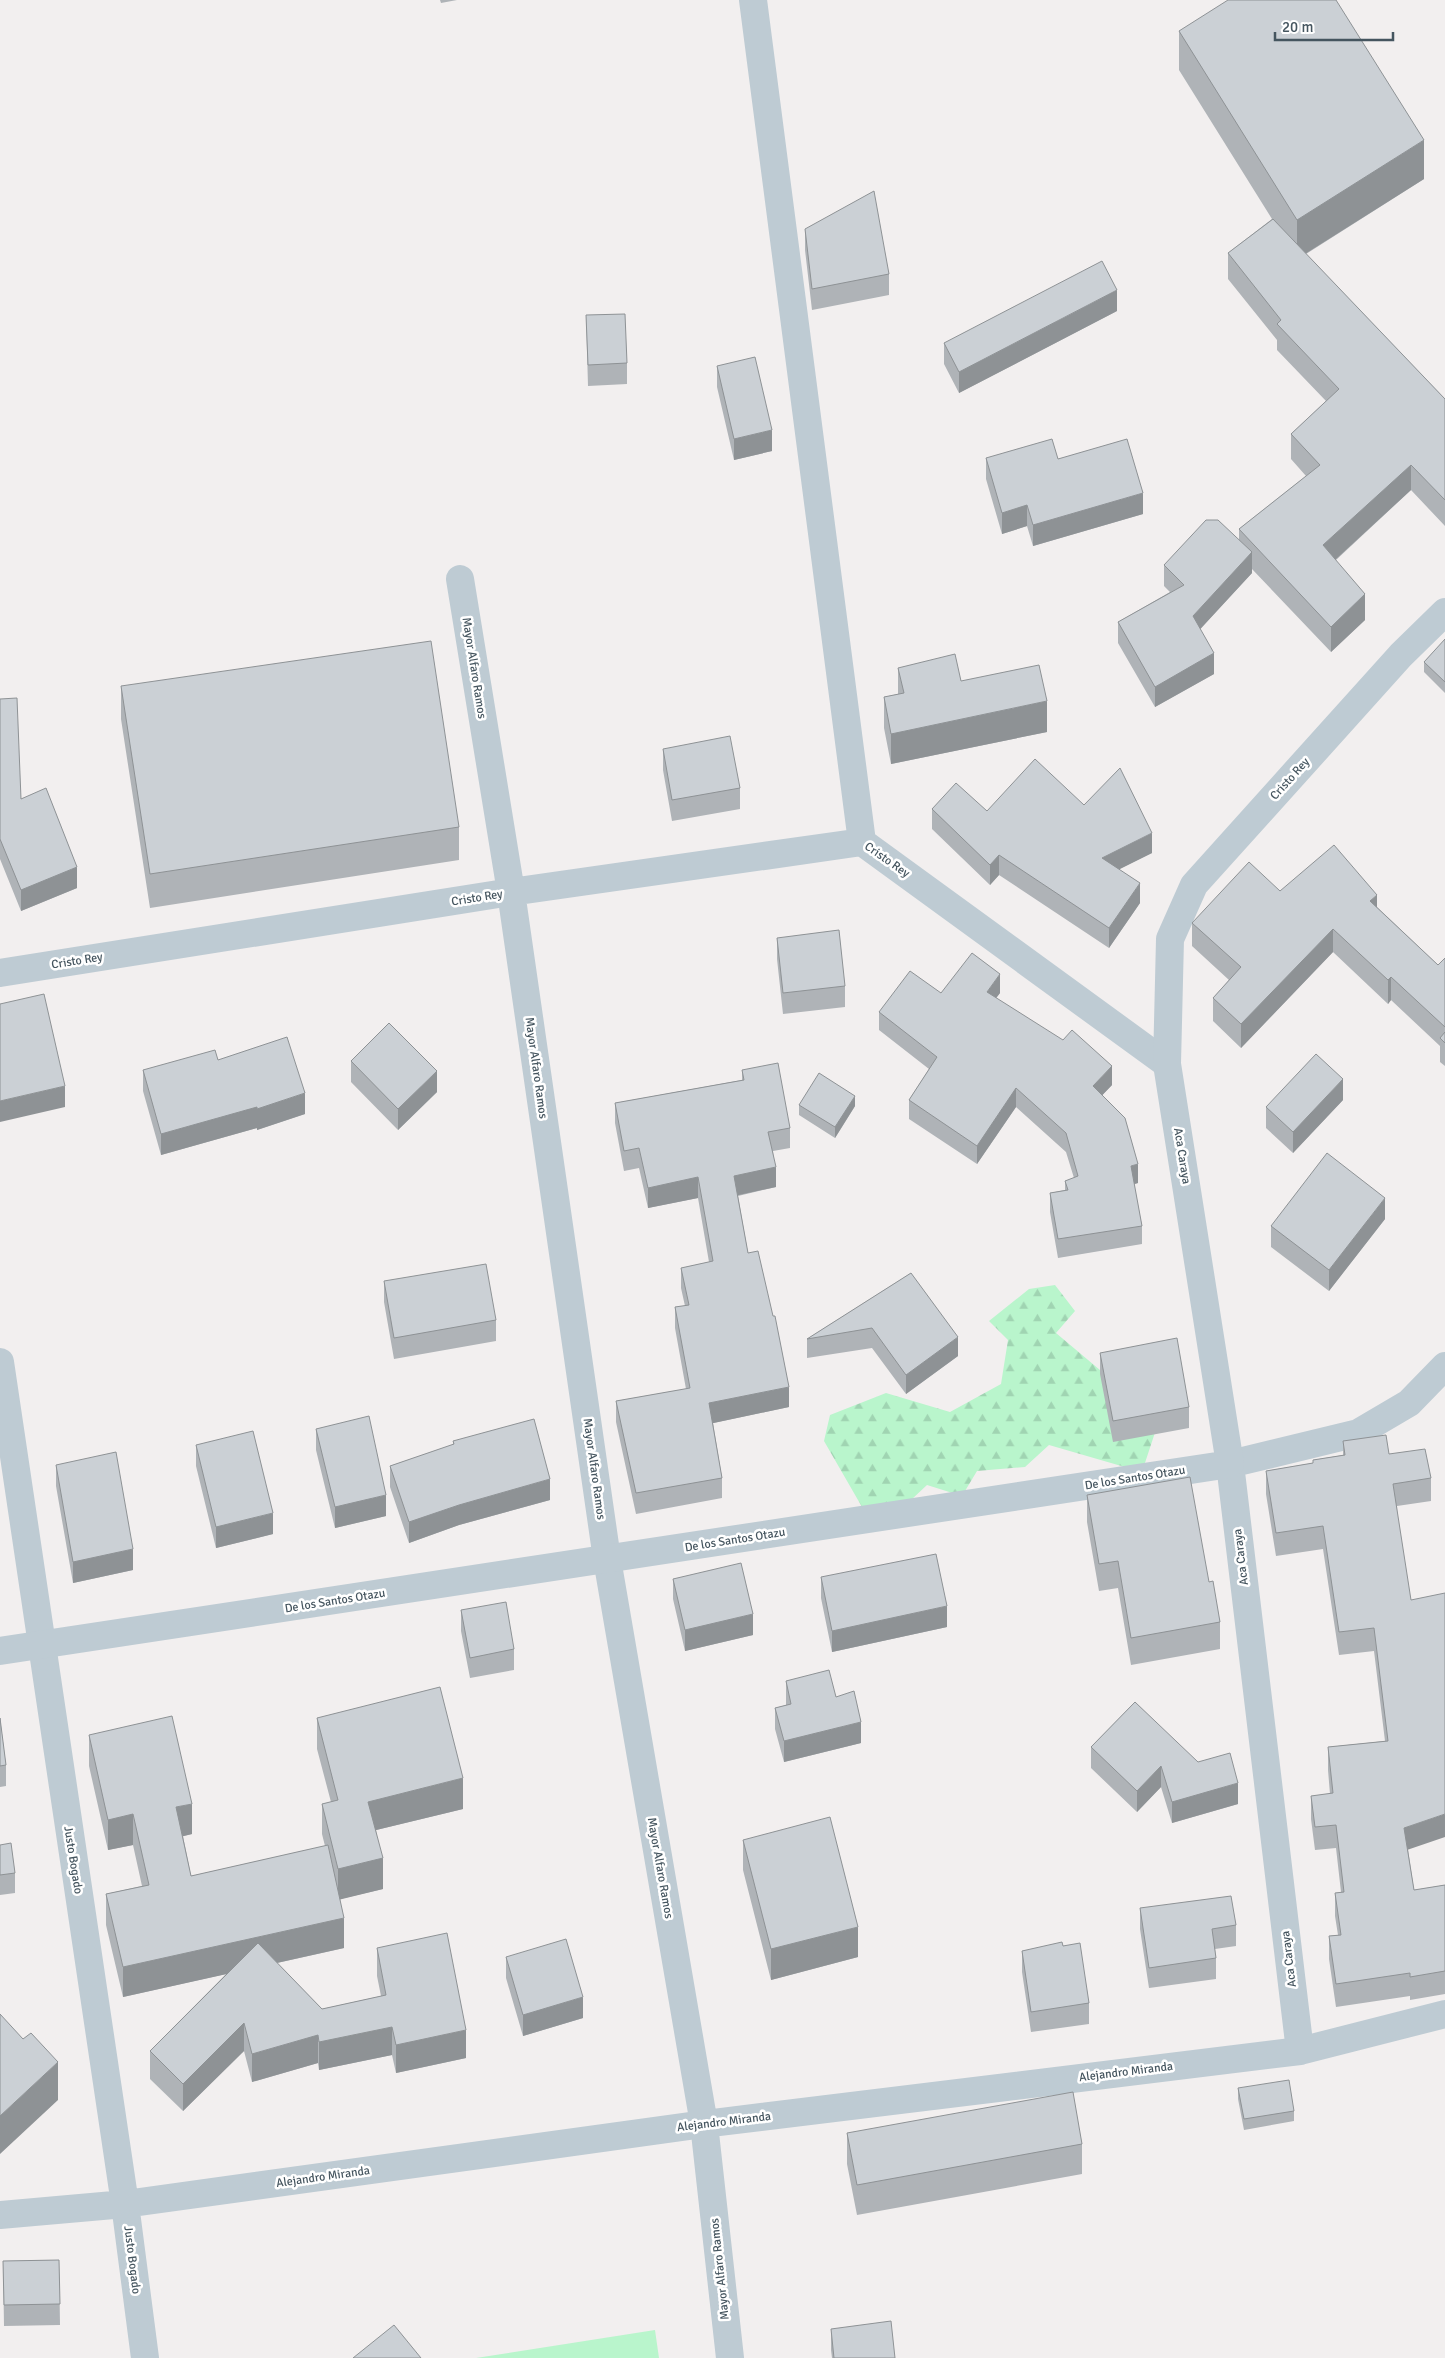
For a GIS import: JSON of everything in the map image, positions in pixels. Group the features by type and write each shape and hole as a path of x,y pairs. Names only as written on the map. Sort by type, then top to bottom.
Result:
{"street":[{"path":"753,0 862,842"},
{"name":"Mayor Alfaro Ramos","path":"460,579 511,892 608,1559 704,2124 730,2358"},
{"name":"Cristo Rey","path":"1167,1064 1170,939 1194,885 1401,655 1445,612"},
{"name":"Cristo Rey","path":"0,973 511,892 862,842 1167,1064"},
{"name":"Aca Caraya","path":"1167,1064 1230,1464 1300,2051"},
{"name":"Justo Bogado","path":"0,1362 125,2204 145,2358"},
{"name":"De los Santos Otazu","path":"0,1651 1230,1464 1358,1434 1409,1403 1445,1366"},
{"name":"Alejandro Miranda","path":"0,2215 125,2204 704,2124 1300,2051 1445,2014"}],"green space":[{"path":"1055,1285 1075,1311 1056,1333 1132,1397 1166,1399 1142,1472 1049,1445 1025,1467 977,1471 962,1496 927,1485 895,1515 862,1507 824,1441 830,1415 886,1393 950,1412 1001,1384 1008,1340 989,1321 1029,1289"},
{"path":"655,2330 659,2358 476,2358"}],"building":[{"path":"1228,0 1336,0 1424,140 1297,220 1179,31"},
{"path":"874,191 889,274 812,289 805,229"},
{"path":"1273,219 1445,399 1445,500 1411,465 1323,545 1365,594 1331,627 1239,529 1320,465 1291,434 1339,389 1277,324 1281,320 1228,253"},
{"path":"1102,261 1117,290 959,372 944,343"},
{"path":"625,314 627,363 588,365 586,315"},
{"path":"755,357 772,430 734,439 717,366"},
{"path":"1052,439 1058,459 1127,439 1143,493 1033,525 1027,505 1002,513 986,458"},
{"path":"1206,520 1218,520 1252,552 1193,616 1214,653 1155,687 1118,622 1184,585 1164,565"},
{"path":"1445,639 1445,682 1424,662"},
{"path":"431,641 459,827 150,874 121,686"},
{"path":"955,654 961,681 1039,665 1047,701 891,734 884,697 904,693 898,668"},
{"path":"17,698 21,799 46,788 77,867 21,890 0,839 0,699"},
{"path":"730,736 740,788 672,800 663,749"},
{"path":"1035,759 1084,805 1120,768 1152,833 1102,858 1140,883 1109,928 999,855 990,865 932,809 956,783 987,811"},
{"path":"1334,845 1377,895 1370,901 1438,965 1445,958 1445,1027 1391,977 1388,980 1333,929 1241,1024 1213,998 1241,967 1192,923 1249,862 1280,891"},
{"path":"839,930 845,986 783,993 777,938"},
{"path":"972,953 1000,974 987,992 1063,1040 1072,1030 1112,1066 1093,1086 1125,1118 1138,1164 1131,1166 1142,1226 1058,1239 1050,1193 1068,1190 1065,1181 1078,1176 1066,1133 1016,1088 977,1146 909,1100 937,1057 879,1012 910,971 941,993"},
{"path":"44,994 65,1086 0,1101 0,1004"},
{"path":"389,1023 437,1071 398,1109 351,1061"},
{"path":"1445,1032 1445,1043 1440,1038"},
{"path":"287,1037 305,1093 257,1109 257,1107 161,1134 143,1070 215,1050 218,1060"},
{"path":"1316,1054 1343,1079 1293,1132 1266,1107"},
{"path":"778,1063 790,1128 768,1132 776,1167 734,1176 748,1253 758,1251 773,1316 775,1316 789,1387 709,1403 722,1478 636,1493 616,1401 690,1388 675,1307 689,1305 681,1268 713,1261 698,1177 648,1188 639,1148 624,1151 615,1103 744,1080 742,1070"},
{"path":"819,1073 855,1096 835,1127 799,1105"},
{"path":"1327,1153 1385,1198 1329,1270 1271,1226"},
{"path":"486,1264 496,1320 394,1338 384,1281"},
{"path":"911,1273 958,1337 906,1375 872,1328 807,1339"},
{"path":"1177,1338 1189,1407 1113,1421 1100,1353"},
{"path":"369,1416 386,1495 335,1507 316,1429"},
{"path":"534,1419 550,1479 459,1505 409,1522 390,1466 454,1444 453,1441"},
{"path":"253,1431 273,1513 216,1527 196,1445"},
{"path":"1386,1435 1389,1454 1425,1449 1431,1478 1393,1484 1411,1600 1445,1593 1445,1814 1404,1828 1414,1890 1445,1885 1445,1971 1410,1977 1410,1973 1336,1984 1329,1936 1341,1935 1335,1893 1344,1892 1336,1825 1315,1827 1311,1796 1333,1793 1328,1747 1388,1741 1374,1628 1339,1632 1323,1526 1276,1533 1266,1471 1345,1455 1343,1441"},
{"path":"116,1452 133,1549 73,1562 56,1465"},
{"path":"1190,1477 1209,1582 1213,1581 1220,1622 1131,1638 1118,1561 1099,1564 1087,1495"},
{"path":"936,1554 947,1606 832,1631 821,1577"},
{"path":"741,1563 753,1614 685,1630 673,1579"},
{"path":"506,1602 514,1649 470,1658 461,1610"},
{"path":"829,1670 836,1697 854,1691 861,1722 784,1741 775,1708 791,1704 786,1681"},
{"path":"440,1687 463,1778 368,1802 383,1858 338,1869 322,1804 338,1800 317,1718"},
{"path":"1135,1702 1198,1762 1230,1753 1238,1783 1172,1802 1161,1766 1137,1791 1091,1747"},
{"path":"172,1716 192,1804 176,1807 191,1876 328,1845 344,1918 123,1967 106,1894 149,1885 133,1814 108,1820 89,1735"},
{"path":"0,1718 6,1765 0,1766"},
{"path":"830,1817 858,1927 771,1949 743,1840"},
{"path":"11,1843 15,1873 0,1875 0,1845"},
{"path":"1231,1896 1236,1925 1212,1929 1216,1958 1149,1968 1140,1908"},
{"path":"447,1933 466,2030 396,2045 392,2027 319,2042 318,2035 252,2054 244,2023 183,2084 150,2051 258,1943 322,2009 386,1995 377,1948"},
{"path":"566,1939 583,1997 523,2015 506,1957"},
{"path":"1062,1942 1063,1946 1080,1943 1089,2003 1031,2012 1022,1951"},
{"path":"0,2014 23,2039 31,2033 58,2062 0,2116"},
{"path":"1289,2080 1294,2111 1244,2119 1238,2088"},
{"path":"1073,2092 1082,2144 857,2185 847,2133"},
{"path":"59,2260 60,2304 4,2305 3,2261"},
{"path":"891,2321 895,2358 834,2358 831,2329"},
{"path":"394,2325 421,2358 353,2358"}]}
